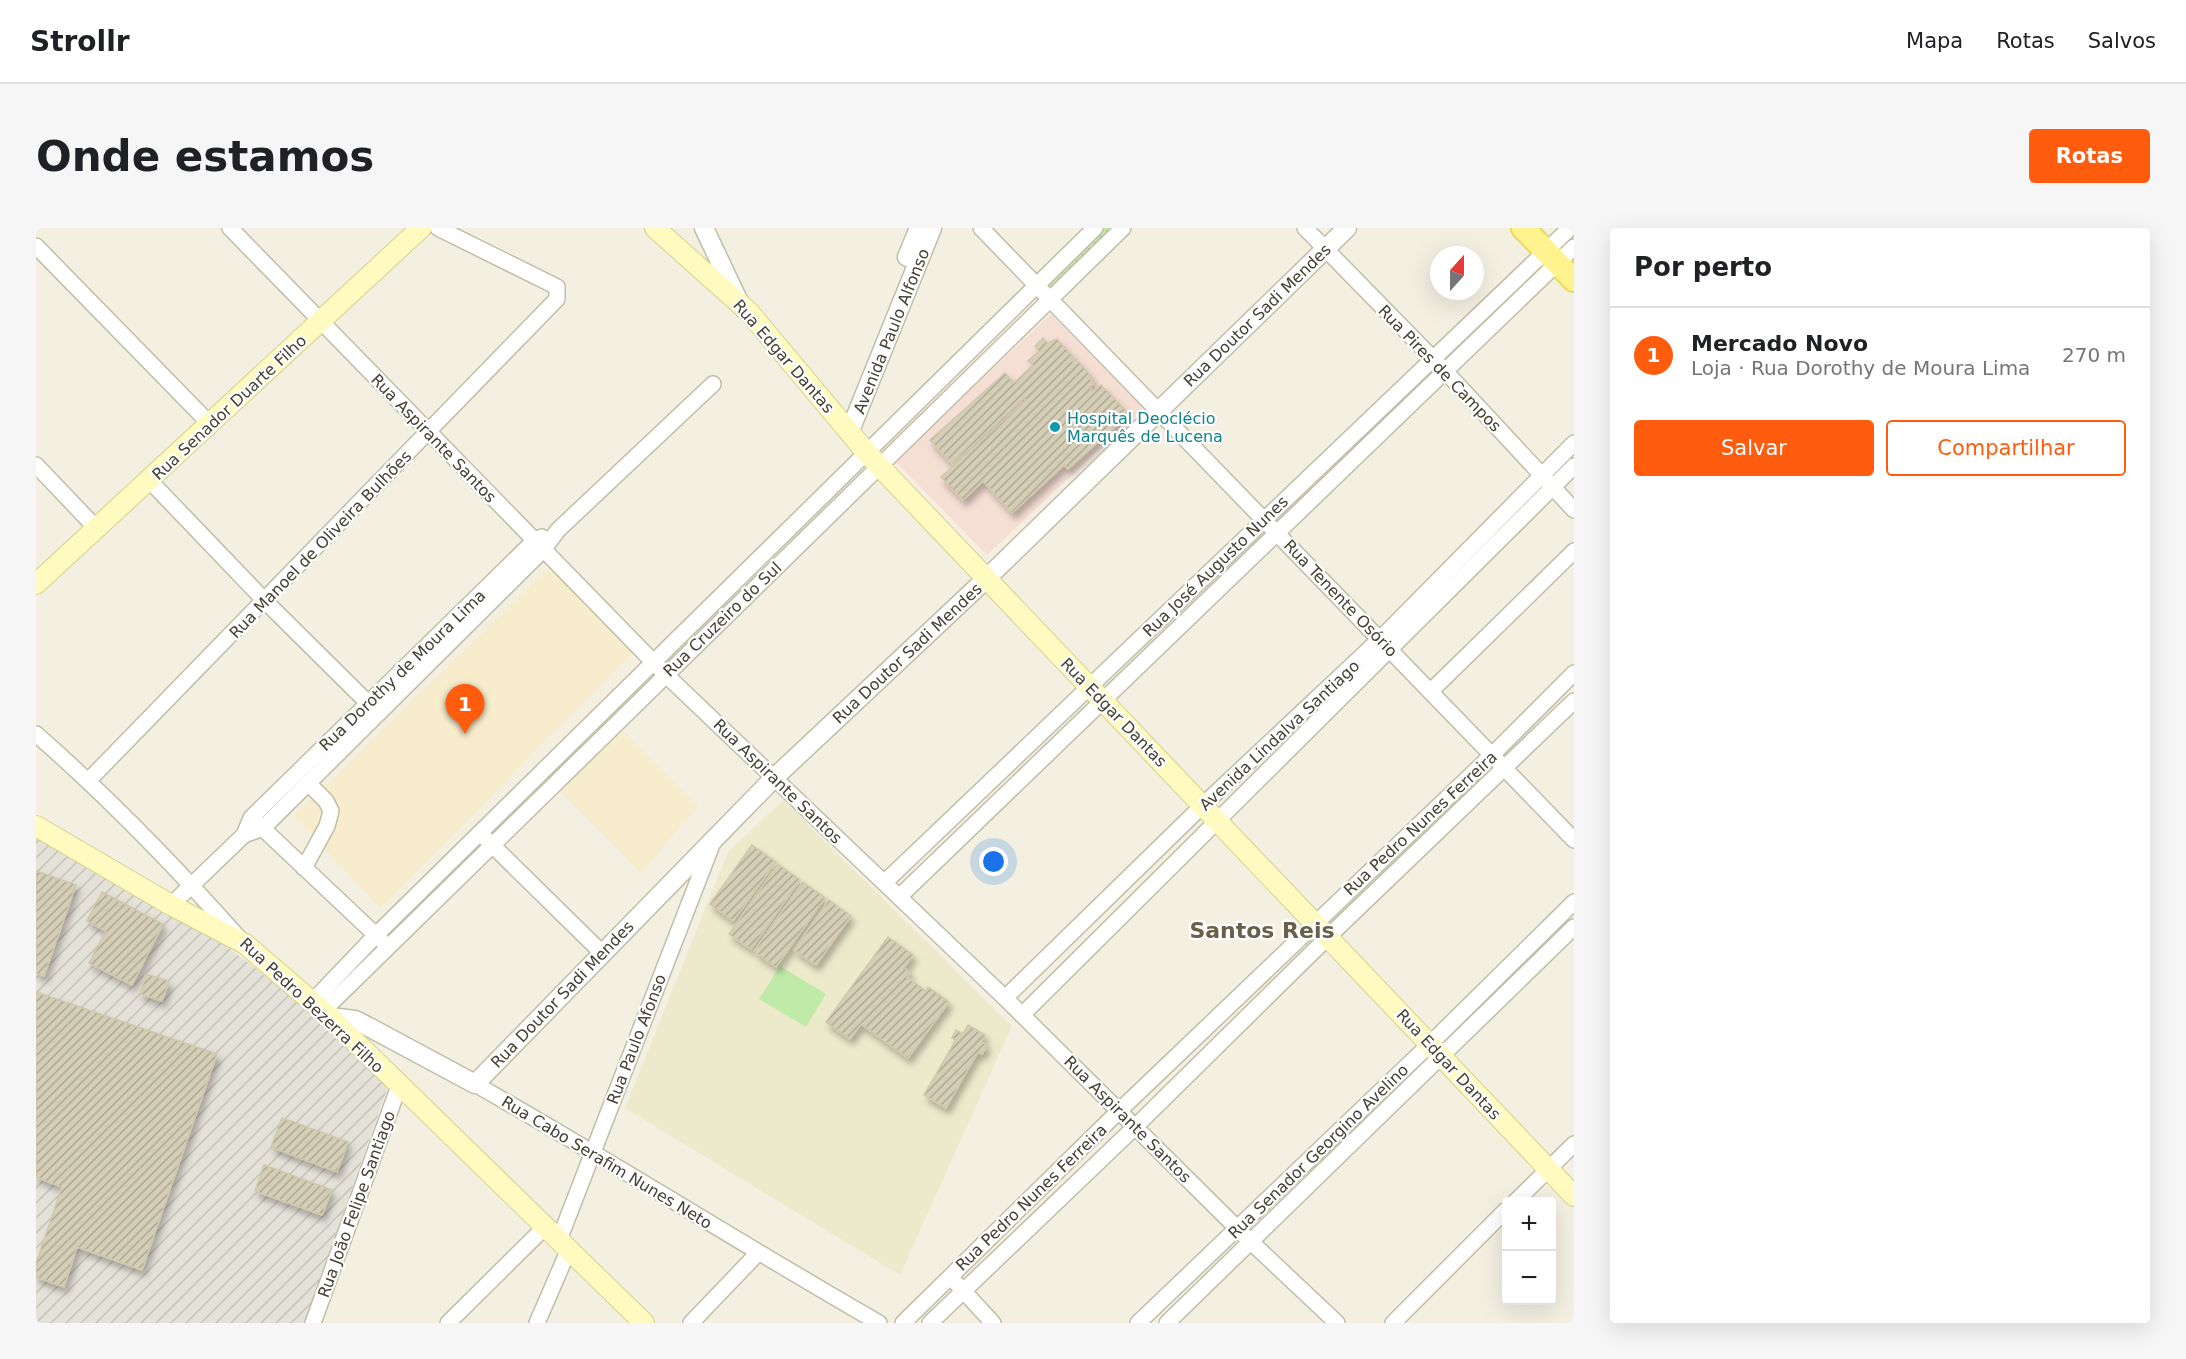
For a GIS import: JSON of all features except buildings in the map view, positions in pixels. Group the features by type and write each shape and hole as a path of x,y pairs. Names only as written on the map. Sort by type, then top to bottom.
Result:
{"main road":[{"name":"Rua Senador Duarte Filho","path":"36,584 421,228"},
{"name":"Rua Edgar Dantas","path":"655,228 738,300 873,459 1574,1196"},
{"path":"1523,228 1574,280"},
{"path":"36,826 171,905 245,944"},
{"name":"Rua Pedro Bezerra Filho","path":"245,944 322,1010 644,1323"}],"street":[{"name":"Rua Aspirante Santos","path":"230,228 665,674 885,882 1120,1110 1250,1241 1337,1323"},
{"name":"Rua Manoel de Oliveira Bulhões","path":"89,780 552,307 559,293 557,287 438,228"},
{"path":"704,228 738,300"},
{"name":"Avenida Paulo Alfonso","path":"845,428 919,228"},
{"name":"Avenida Paulo Alfonso","path":"845,428 932,228"},
{"name":"Rua Tenente Osório","path":"981,228 1574,840"},
{"name":"Rua Cruzeiro do Sul","path":"322,1010 799,545 873,459 1035,285 1095,228"},
{"name":"Rua Cruzeiro do Sul","path":"322,1010 376,934 786,532 873,459 1049,299 1123,228"},
{"name":"Rua Pires de Campos","path":"1305,228 1445,371 1574,510"},
{"name":"Rua Doutor Sadi Mendes","path":"474,1084 774,778 987,579 1347,228"},
{"path":"1551,257 1570,228"},
{"path":"36,246 210,424"},
{"path":"1551,257 1574,247"},
{"name":"Rua José Augusto Nunes","path":"899,897 1264,519 1432,358 1551,257"},
{"name":"Rua José Augusto Nunes","path":"885,882 1276,531 1445,371 1551,257"},
{"name":"Rua Dorothy de Moura Lima","path":"171,905 539,545 558,530 713,384"},
{"name":"Avenida Lindalva Santiago","path":"1386,644 1541,475 1574,443"},
{"path":"36,465 96,528"},
{"name":"Avenida Lindalva Santiago","path":"1005,998 1209,813 1574,466"},
{"path":"150,481 373,709"},
{"path":"786,532 799,545"},
{"path":"1431,691 1574,551"},
{"path":"696,620 708,633"},
{"name":"Rua Pedro Nunes Ferreira","path":"930,1323 1136,1126 1321,930 1574,673"},
{"name":"Rua Pedro Nunes Ferreira","path":"903,1323 1120,1110 1505,768 1574,701"},
{"name":"Rua Dorothy de Moura Lima","path":"257,823 308,783 373,709"},
{"name":"Rua Pedro Bezerra Filho","path":"36,734 89,780 192,885 245,944"},
{"path":"304,868 327,826 331,811 326,801 308,783"},
{"name":"Avenida Lindalva Santiago","path":"1022,1015 1209,813"},
{"path":"257,823 388,946"},
{"path":"480,833 602,953"},
{"name":"Rua Paulo Afonso","path":"448,1323 558,1239 714,839"},
{"name":"Rua Senador Georgino Avelino","path":"1167,1323 1436,1051 1574,902"},
{"name":"Rua Senador Georgino Avelino","path":"1138,1323 1238,1229 1574,927"},
{"name":"Rua Cabo Serafim Nunes Neto","path":"322,1010 367,1026 593,1150 758,1253 879,1323"},
{"name":"Rua João Felipe Santiago","path":"314,1322 399,1086"},
{"path":"1520,1197 1574,1144"},
{"path":"1393,1323 1502,1214"},
{"path":"537,1323 558,1239"},
{"path":"690,1321 758,1253"},
{"path":"950,1277 993,1323"}],"shaded area":[{"name":"Hospital Deoclécio Marquês de Lucena","path":"1051,314 1143,408 987,555 895,461"},
{"path":"551,566 611,621 633,653 380,908 294,816"},
{"path":"623,731 698,806 641,873 560,791"},
{"path":"783,800 1012,1026 900,1275 625,1108 728,852"},
{"path":"36,829 201,927 314,1013 319,1023 328,1025 388,1087 304,1323 36,1323"}],"green space":[{"path":"1102,228 1114,228 1051,289 1045,285"},
{"path":"780,966 826,994 806,1027 759,999"}],"place":[{"name":"Hospital Deoclécio Marquês de Lucena","path":"1055,427"},
{"name":"Mercado Novo","path":"465,734"}],"district":[{"name":"Santos Reis","path":"1262,930"}]}
